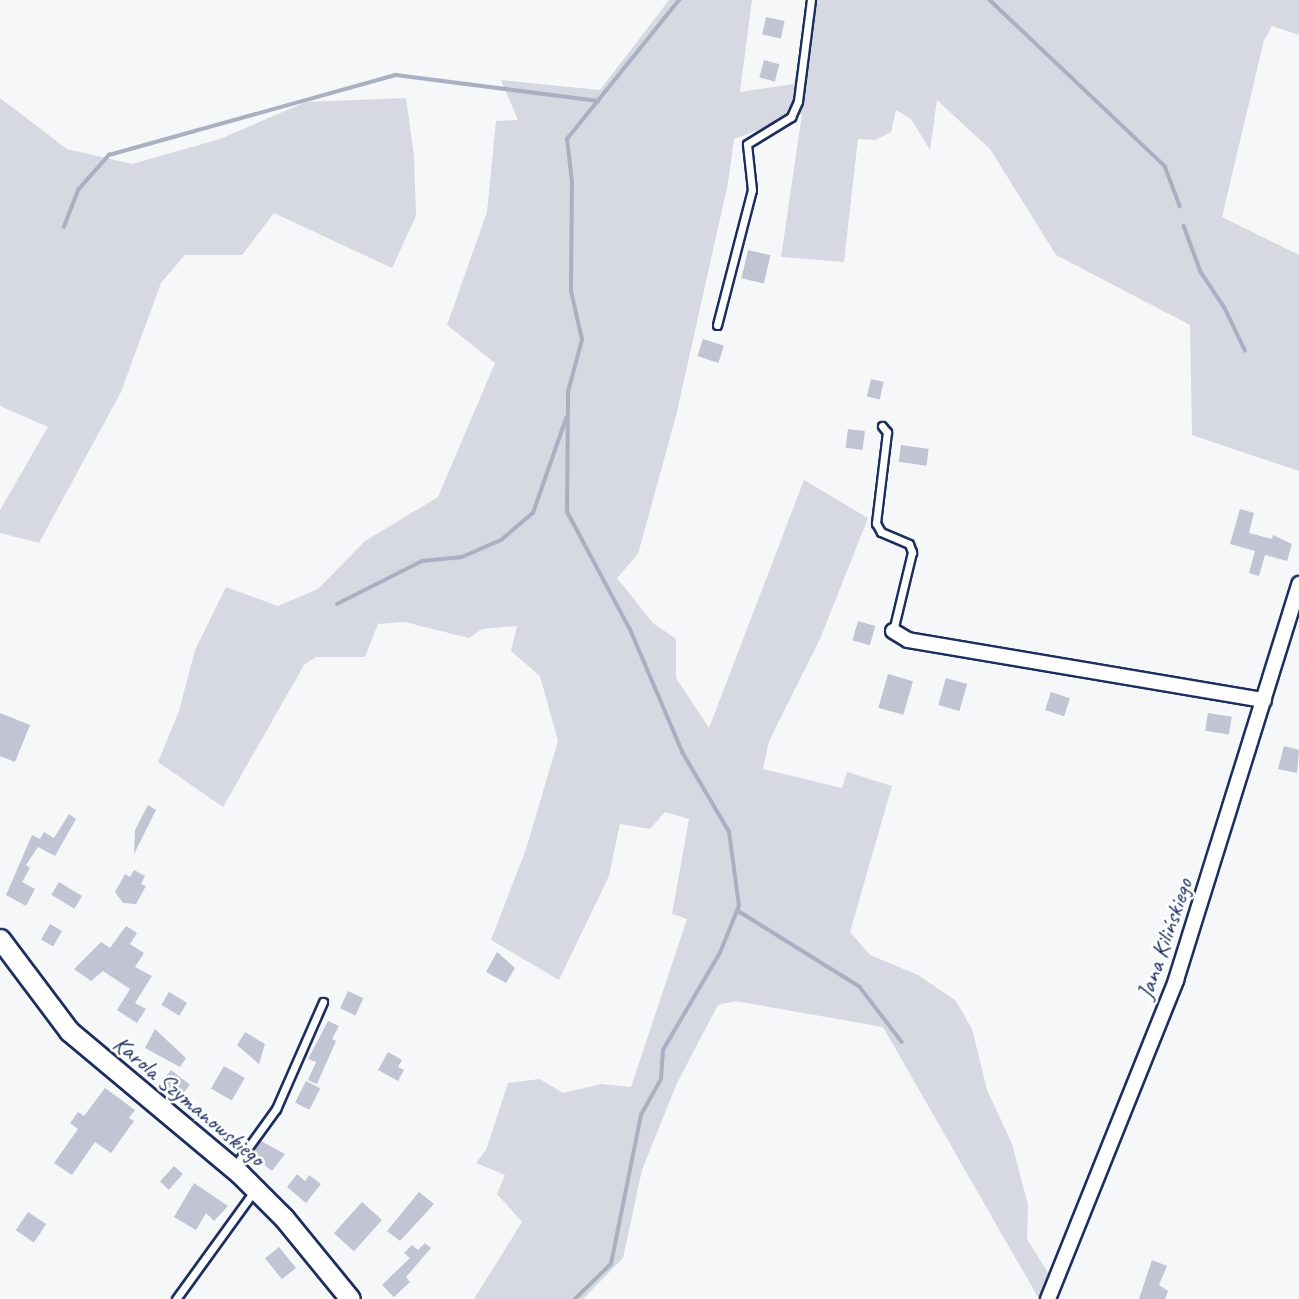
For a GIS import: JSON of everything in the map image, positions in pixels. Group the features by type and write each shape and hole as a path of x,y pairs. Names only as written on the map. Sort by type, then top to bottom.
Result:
{"street":[{"name":"Jana Kilińskiego","path":"1048,1299 1176,980 1299,584"},
{"path":"893,631 908,640 1264,700"},
{"name":"Karola Szymanowskiego","path":"0,939 69,1031 233,1168 255,1189 350,1299"}],"lane":[{"path":"717,325 752,190 747,144 791,117 798,102 811,0"},
{"path":"882,426 887,432 876,523 881,532 909,544 912,552 893,631"},
{"path":"233,1168 276,1109 323,1002"},
{"path":"176,1299 255,1189"}],"shaded area":[{"path":"669,0 752,0 740,92 794,84 809,0 1299,0 1299,35 1272,26 1264,40 1222,217 1299,255 1299,471 1192,435 1190,325 1056,255 990,149 937,100 930,150 911,119 896,110 891,132 875,140 858,139 844,262 781,257 802,114 734,139 728,183 676,416 638,554 617,578 653,623 676,639 676,678 709,728 804,480 868,518 820,639 769,741 763,769 842,788 847,772 892,786 850,932 870,955 918,975 956,1001 972,1029 987,1090 1012,1144 1028,1205 1027,1239 1050,1276 1039,1299 883,1027 735,1001 718,1005 677,1083 642,1170 623,1258 583,1299 474,1299 522,1222 497,1194 505,1175 476,1163 486,1150 508,1083 540,1079 563,1093 601,1084 631,1087 687,919 672,914 689,819 665,812 650,829 620,824 609,876 559,980 491,940 526,849 558,741 540,676 511,651 517,626 482,629 469,638 405,622 378,624 365,657 316,657 304,665 223,807 158,762 179,711 195,650 226,587 278,606 318,589 365,541 438,497 495,363 447,325 487,212 496,121 518,120 501,80 600,90"},
{"path":"0,98 67,149 132,164 220,139 306,102 406,98 414,156 416,216 392,268 274,213 242,255 185,255 161,283 121,392 39,543 0,533 0,510 48,427 0,406"}],"building":[{"path":"766,17 785,21 781,39 762,35"},
{"path":"764,60 779,64 775,82 759,77"},
{"path":"748,250 770,255 764,283 741,278"},
{"path":"703,339 724,346 718,363 697,356"},
{"path":"871,379 884,382 880,399 867,397"},
{"path":"848,429 865,431 863,450 846,448"},
{"path":"901,445 929,449 926,466 899,462"},
{"path":"1240,509 1254,513 1249,533 1272,539 1273,535 1292,544 1287,561 1265,555 1259,576 1249,573 1255,551 1230,544"},
{"path":"858,621 875,626 870,645 852,640"},
{"path":"888,674 913,681 903,715 878,708"},
{"path":"946,678 967,684 959,711 938,705"},
{"path":"1051,692 1070,698 1064,716 1045,710"},
{"path":"0,713 30,725 15,762 0,756"},
{"path":"1208,713 1232,717 1229,735 1205,731"},
{"path":"1284,746 1299,750 1297,773 1278,769"},
{"path":"148,805 156,810 134,854 135,830"},
{"path":"69,814 76,819 55,856 38,847 26,865 30,868 22,882 35,889 26,906 6,895 32,835 40,839 44,832 54,838"},
{"path":"134,870 145,876 141,884 146,886 136,904 123,903 115,892 125,874 130,877"},
{"path":"59,882 82,896 74,909 51,895"},
{"path":"50,924 62,931 53,947 41,940"},
{"path":"126,926 137,933 130,944 144,953 135,967 152,976 135,1003 146,1009 137,1023 117,1010 130,989 103,971 91,981 74,969 101,942 110,948"},
{"path":"497,952 515,968 506,983 486,972"},
{"path":"348,991 363,998 355,1015 340,1008"},
{"path":"169,992 187,1003 179,1016 161,1005"},
{"path":"328,1021 339,1026 332,1039 336,1041 317,1084 308,1080 316,1062 308,1059"},
{"path":"155,1029 186,1058 180,1067 145,1048"},
{"path":"245,1032 265,1044 259,1064 237,1045"},
{"path":"388,1052 402,1060 398,1067 404,1070 398,1081 378,1070"},
{"path":"224,1066 245,1078 232,1101 211,1089"},
{"path":"171,1070 190,1085 178,1101 159,1086"},
{"path":"306,1081 320,1088 309,1110 295,1102"},
{"path":"105,1088 135,1110 129,1118 134,1121 111,1153 95,1142 72,1175 54,1163 78,1129 70,1123 78,1112 84,1116"},
{"path":"261,1141 285,1154 272,1171 251,1155"},
{"path":"174,1166 183,1174 169,1190 160,1182"},
{"path":"297,1174 305,1181 309,1175 321,1184 306,1203 287,1187"},
{"path":"194,1183 228,1206 214,1221 206,1213 196,1230 174,1217"},
{"path":"419,1192 434,1204 400,1241 387,1231"},
{"path":"362,1202 382,1220 354,1251 334,1233"},
{"path":"28,1212 46,1224 34,1243 16,1230"},
{"path":"425,1243 431,1248 406,1277 410,1282 394,1297 382,1285 410,1258 404,1253 412,1245 418,1250"},
{"path":"279,1247 296,1268 282,1279 265,1258"},
{"path":"1152,1260 1167,1266 1159,1285 1168,1291 1165,1299 1139,1299"}],"waterway":[{"path":"575,1299 611,1264 641,1115 661,1079 663,1050 720,953 739,906 729,832 683,754 630,630 567,512 568,392 582,340 571,291 572,182 567,139 679,0"},
{"path":"990,0 1165,166 1180,206"},
{"path":"64,227 78,190 109,155 396,75 598,101"},
{"path":"1184,226 1201,272 1225,308 1245,350"},
{"path":"337,604 422,561 462,557 501,540 533,513 566,419"},
{"path":"737,910 860,987 902,1042"}]}
